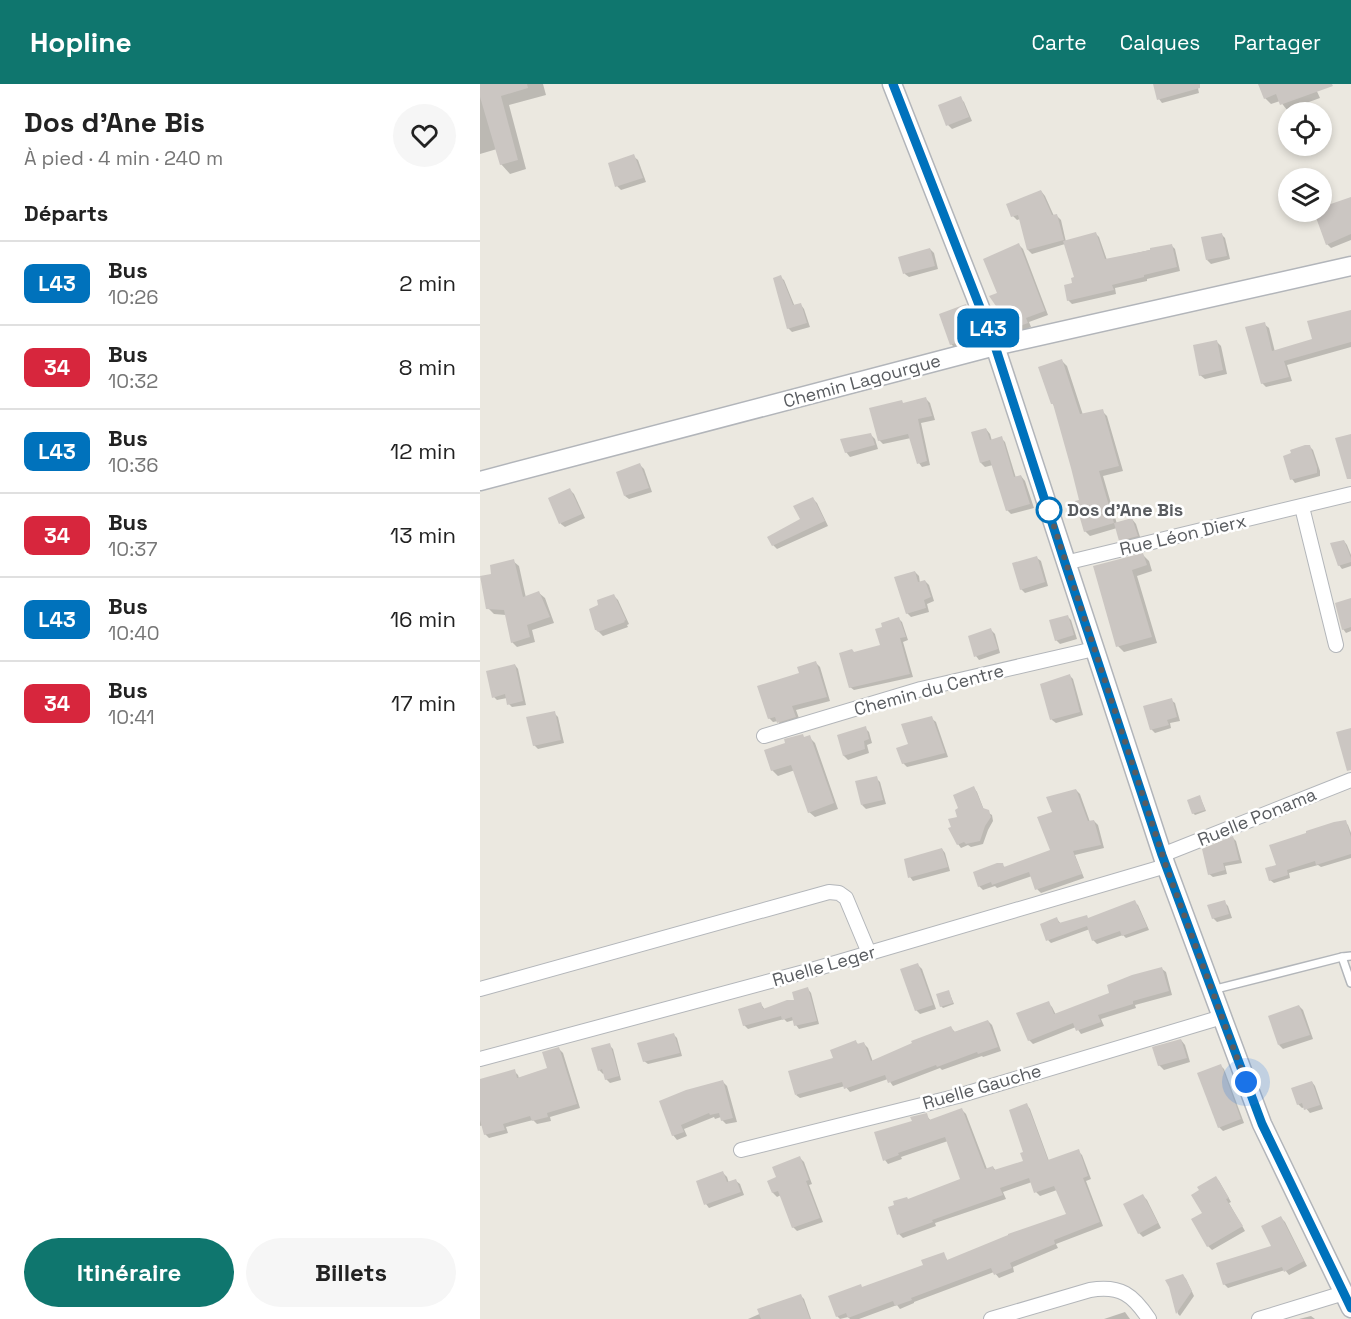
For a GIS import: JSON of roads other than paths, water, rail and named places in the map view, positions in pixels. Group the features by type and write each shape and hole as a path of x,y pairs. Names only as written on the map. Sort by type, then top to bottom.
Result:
{"street":[{"path":"892,84 995,346 1164,860 1262,1124 1347,1300 1259,1319"},
{"name":"Chemin Lagourgue","path":"480,481 995,346 1351,266"},
{"name":"Rue Léon Dierx","path":"1065,563 1351,494"},
{"path":"1302,507 1336,645"},
{"name":"Chemin du Centre","path":"764,736 921,689 1094,649"},
{"name":"Ruelle Ponama","path":"1164,860 1351,780"},
{"name":"Ruelle Leger","path":"480,1059 808,971 1164,860"},
{"path":"480,989 829,892 839,893 846,898 869,953"},
{"name":"Ruelle Gauche","path":"741,1150 958,1095 1222,1017"},
{"path":"991,1319 1101,1288 1124,1292 1132,1297 1149,1319"}],"lane":[{"path":"1212,990 1351,956"},
{"path":"1342,957 1351,983"}],"place":[{"name":"Dos d'Ane Bis","path":"1049,510"}]}
